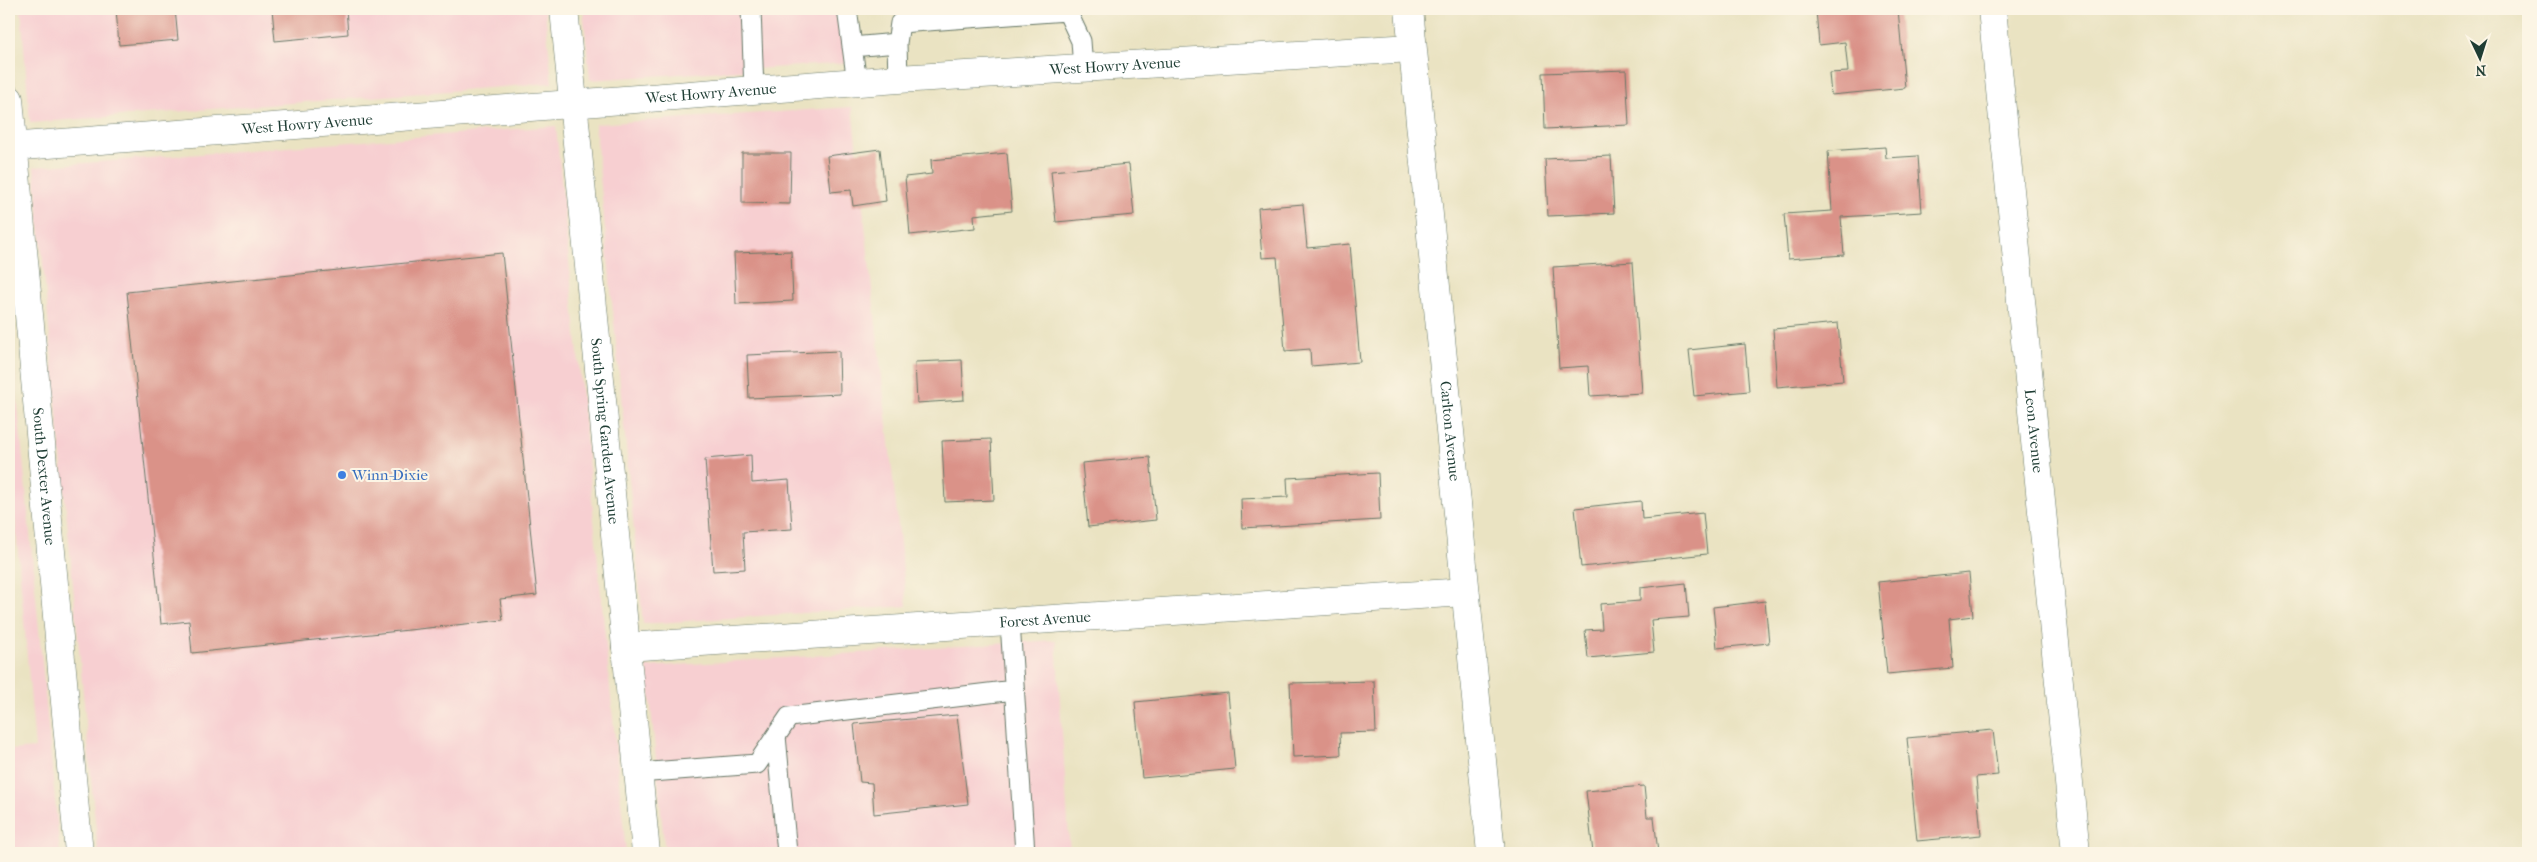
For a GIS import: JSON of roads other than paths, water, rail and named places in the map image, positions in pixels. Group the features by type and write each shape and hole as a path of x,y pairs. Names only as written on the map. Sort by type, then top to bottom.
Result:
{"main road":[{"name":"South Spring Garden Avenue","path":"564,9 646,853"},
{"name":"Carlton Avenue","path":"1408,9 1491,853"},
{"name":"Leon Avenue","path":"1992,9 2076,853"},
{"name":"West Howry Avenue","path":"11,146 573,103 856,84 898,79 1412,48"},
{"name":"South Dexter Avenue","path":"9,99 11,146 79,853"},
{"name":"Forest Avenue","path":"626,647 1465,592"}],"lane":[{"path":"751,9 754,91"},
{"path":"847,9 856,84"},
{"path":"898,79 897,43 900,23 1067,11 1081,41 1083,69"},
{"path":"852,47 897,43"},
{"path":"1010,622 1025,853"},
{"path":"638,773 757,764 789,716 1014,690"},
{"path":"776,736 787,853"}],"place":[{"name":"Winn-Dixie","path":"342,475"}]}
